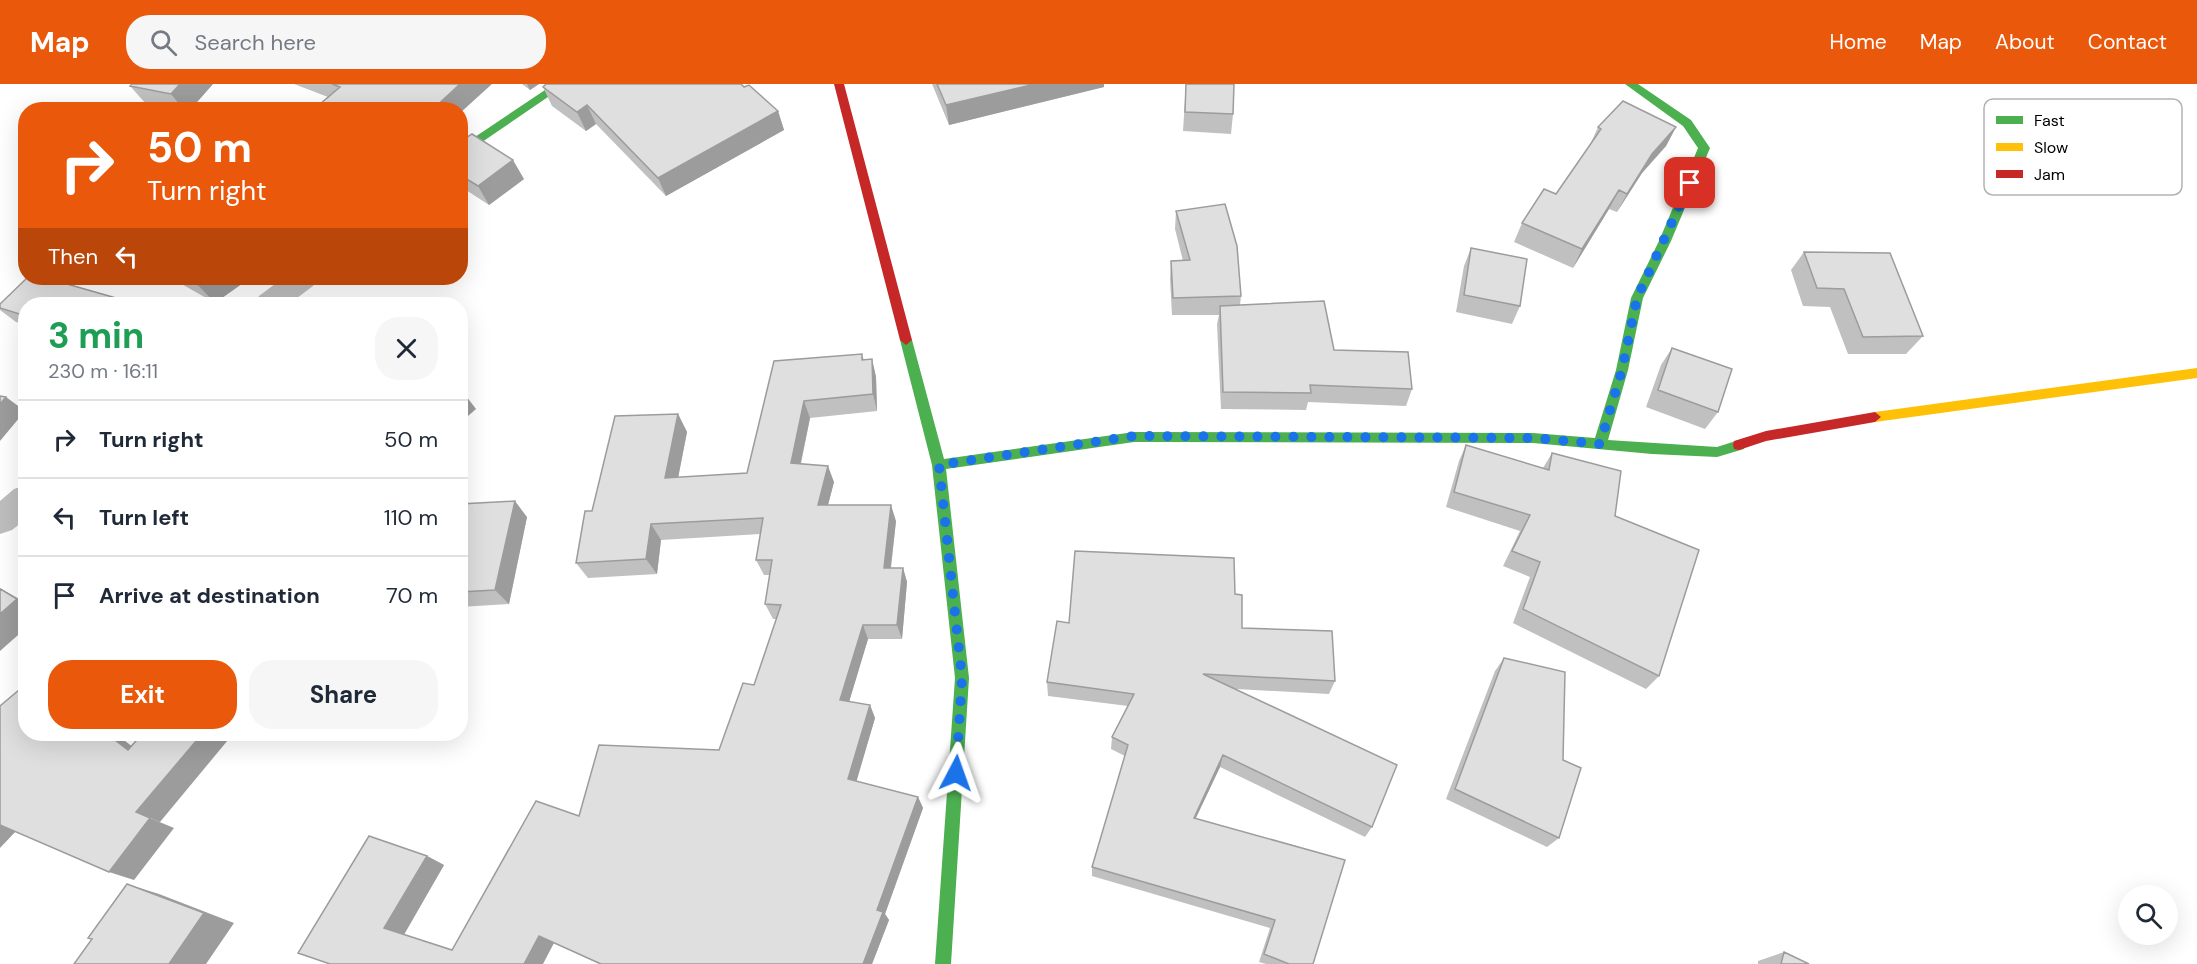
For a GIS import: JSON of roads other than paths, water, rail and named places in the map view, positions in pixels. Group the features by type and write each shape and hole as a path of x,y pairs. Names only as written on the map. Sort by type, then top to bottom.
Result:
{"street":[{"path":"468,148 561,84"},
{"path":"839,84 939,465 962,678 943,964"},
{"path":"1600,444 1622,370 1637,298 1665,242 1704,148 1687,123 1630,84"},
{"path":"278,297 294,285"},
{"path":"939,465 1134,436 1533,438 1717,452 1766,436 1929,408 2197,374"},
{"path":"0,520 18,506"}]}
